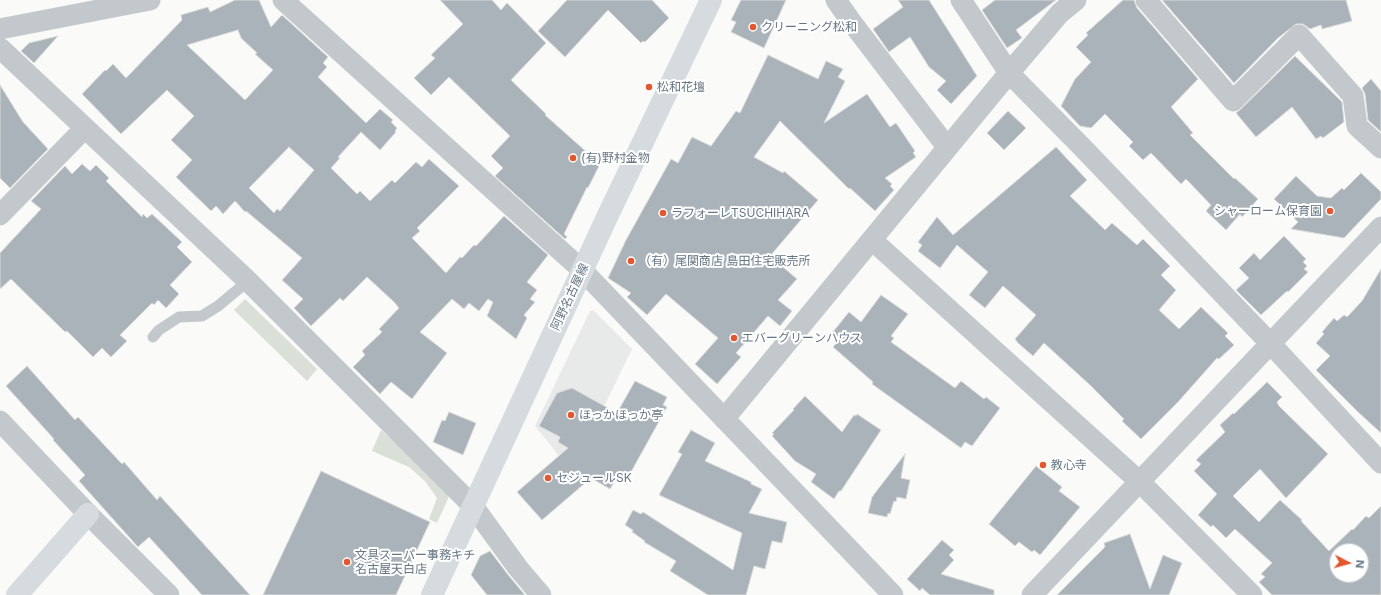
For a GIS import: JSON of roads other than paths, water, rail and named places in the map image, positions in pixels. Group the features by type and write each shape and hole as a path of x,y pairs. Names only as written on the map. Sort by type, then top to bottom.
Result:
{"main road":[{"name":"阿野名古屋線","path":"432,595 582,270 711,0"},
{"path":"17,595 88,514"}],"street":[{"path":"0,29 150,0"},
{"path":"283,0 582,270 893,595"},
{"path":"836,0 947,147"},
{"path":"961,0 1009,73 1270,343 1381,463"},
{"path":"724,419 1064,6 1076,0"},
{"path":"1146,0 1233,101 1299,35 1353,96 1357,126 1381,148"},
{"path":"0,48 248,281 473,506 518,568 541,595"},
{"path":"0,214 85,128"},
{"path":"1032,595 1381,227"},
{"path":"872,240 1140,482 1252,595"},
{"path":"0,421 88,514 170,595"}],"lane":[{"path":"153,337 159,330 179,317 202,316 218,306 248,281"}],"place":[{"name":"クリーニング松和","path":"753,27"},
{"name":"松和花壇","path":"649,87"},
{"name":"(有)野村金物","path":"573,158"},
{"name":"シャーローム保育園","path":"1330,211"},
{"name":"ラフォーレTSUCHIHARA","path":"663,213"},
{"name":"（有）尾関商店 島田住宅販売所","path":"631,261"},
{"name":"エバーグリーンハウス","path":"734,338"},
{"name":"ほっかほっか亭","path":"571,415"},
{"name":"教心寺","path":"1043,465"},
{"name":"セジュールSK","path":"548,478"},
{"name":"文具スーパー事務キチ 名古屋天白店","path":"347,562"}]}
